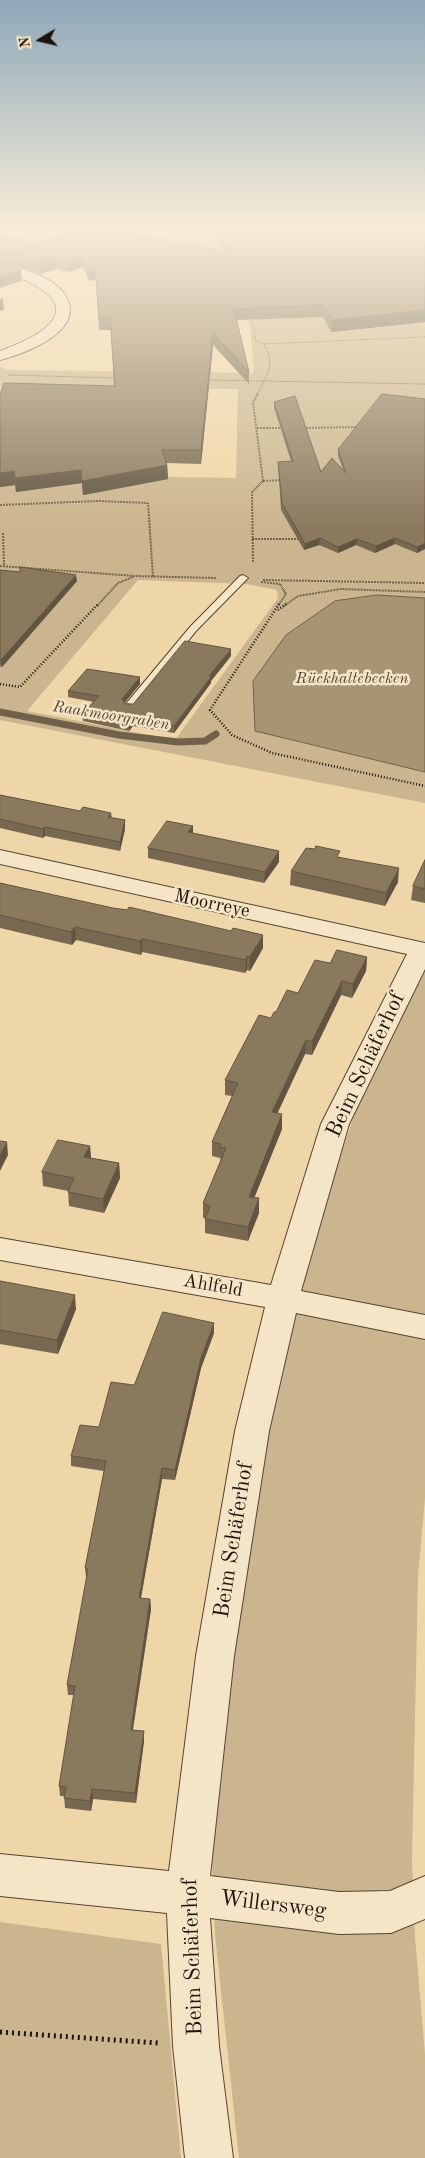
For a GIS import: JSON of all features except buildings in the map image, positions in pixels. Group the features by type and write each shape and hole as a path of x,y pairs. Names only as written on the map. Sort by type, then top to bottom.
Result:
{"street":[{"path":"0,356 38,342 55,328"},
{"name":"Moorreye","path":"0,857 423,951"},
{"name":"Beim Schäferhof","path":"209,2158 196,2046 187,1894 217,1646 252,1431 283,1299 335,1124 423,951"},
{"name":"Ahlfeld","path":"0,1249 283,1299 425,1327"},
{"name":"Willersweg","path":"0,1875 187,1894 339,1913 391,1912 425,1897"}],"lane":[{"path":"129,707 193,629 248,579"}],"path":[{"path":"254,328 256,341 264,344 425,338"},
{"path":"263,481 253,404 265,381 270,364 270,355 264,344"},
{"path":"2,374 16,376 116,378"},
{"path":"205,380 425,384"},
{"path":"297,428 366,427"},
{"path":"257,428 287,428"},
{"path":"248,579 252,539 252,492 263,481 292,480"},
{"path":"0,505 98,501 148,503 153,577"},
{"path":"3,533 4,566"},
{"path":"252,539 310,539"},
{"path":"0,566 153,577 425,583"},
{"path":"0,684 20,687 118,583 135,576"},
{"path":"248,579 280,584 286,594 210,710 232,735 272,753 425,786"},
{"path":"276,612 298,596 341,589 425,592"},
{"path":"0,2032 196,2046"}],"shaded area":[{"path":"250,328 425,328 425,598 377,595 255,708 256,731 425,772 425,803 0,720 0,474 236,478 238,389 0,387 0,367 9,370 254,373","holes":["138,580 246,584 277,590 278,598 175,740 27,711"]},
{"path":"425,962 425,1498 418,1577 412,1860 415,1937 425,2054 425,2158 239,2158 215,1935 212,1861 235,1651 265,1432 305,1264 356,1109"},
{"path":"0,1922 161,1944 181,2158 0,2158"}],"water":[{"name":"Rückhaltebecken","path":"377,595 425,598 425,772 255,731 253,681 286,635 335,601"}],"waterway":[{"name":"Raakmoorgraben","path":"0,712 119,735 178,742 205,741 216,734"}]}
